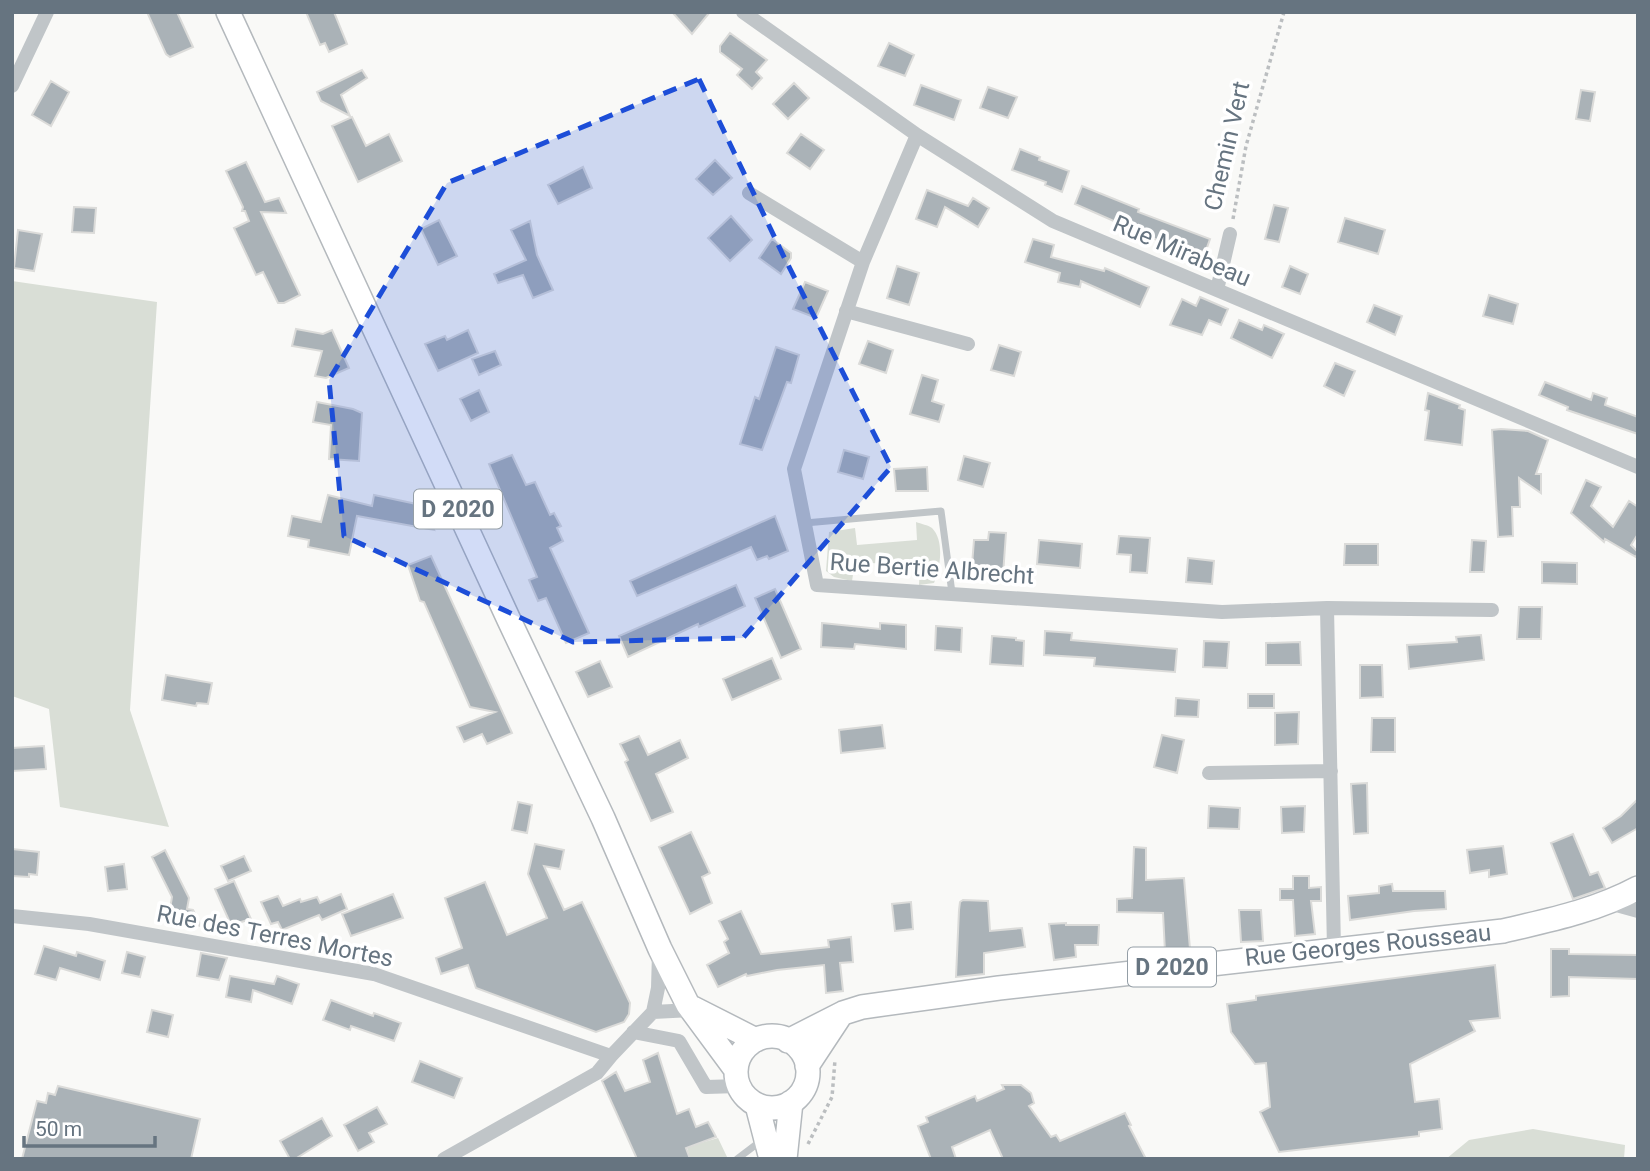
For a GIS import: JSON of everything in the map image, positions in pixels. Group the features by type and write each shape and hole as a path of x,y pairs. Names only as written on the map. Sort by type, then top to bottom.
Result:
{"main road":[{"name":"D 2020","path":"228,12 603,818 660,949 690,1008 737,1078"},
{"name":"Rue Georges Rousseau","path":"788,1041 842,1013 862,1007 1503,930 1572,916 1609,903 1638,888"},
{"path":"690,1008 756,1040"},
{"path":"807,1066 842,1013"},
{"path":"767,1037 788,1041 803,1055 807,1066 805,1085 799,1095 780,1107 768,1108 749,1101 737,1078 742,1052 756,1040 767,1037"},
{"path":"785,1159 791,1102"},
{"path":"757,1105 769,1148"}],"street":[{"path":"12,86 47,12"},
{"name":"Rue Mirabeau","path":"743,12 917,135 1053,221 1638,467"},
{"name":"Rue Bertie Albrecht","path":"917,135 863,262 794,469 817,585 1222,612 1328,607 1492,610"},
{"path":"749,193 863,262"},
{"name":"Chemin Vert","path":"1217,290 1230,234"},
{"path":"846,311 968,344"},
{"path":"1328,607 1334,949"},
{"path":"1209,773 1331,771"},
{"path":"1609,903 1638,911"},
{"name":"Rue des Terres Mortes","path":"12,916 89,924 374,974 611,1056"},
{"path":"444,1159 597,1073 653,1012 658,988 660,949"},
{"path":"653,1012 690,1008"},
{"path":"633,1032 679,1041 706,1087 737,1078"}],"lane":[{"path":"805,523 941,511 952,594"},
{"path":"737,1159 769,1148"}],"path":[{"name":"Chemin Vert","path":"1230,234 1247,146 1284,12"},
{"path":"806,1148 832,1097 836,1055"}],"highlighted area":[{"path":"699,79 784,257 891,467 743,638 573,642 344,536 329,380 447,183"}],"shaded area":[{"path":"12,281 157,302 130,710 169,827 60,807 49,709 12,696"},
{"path":"916,522 932,528 939,540 939,563 934,583 919,585 920,566 855,562 852,581 834,577 826,571 829,532 855,528 857,545 917,540"},
{"path":"1533,1129 1625,1145 1624,1159 1446,1159 1469,1140"},
{"path":"718,1138 728,1159 690,1159 687,1147"}],"building":[{"path":"147,12 177,12 193,47 170,57 166,54"},
{"path":"306,12 334,12 347,44 329,52 325,43 320,45"},
{"path":"672,12 710,12 692,34"},
{"path":"730,33 767,60 756,72 762,78 752,89 737,75 742,69 720,52 720,46"},
{"path":"889,43 914,55 905,76 878,66"},
{"path":"362,70 367,78 341,95 350,116 321,101 317,92"},
{"path":"51,81 69,92 51,126 32,115"},
{"path":"794,83 809,98 788,119 773,104"},
{"path":"921,85 961,100 954,120 914,105"},
{"path":"988,87 1017,97 1008,118 980,108"},
{"path":"1581,90 1595,92 1590,121 1576,119"},
{"path":"352,117 366,146 389,134 402,161 358,182 332,126"},
{"path":"801,134 824,150 810,169 787,153"},
{"path":"1020,149 1040,157 1039,160 1069,171 1062,192 1045,185 1046,182 1012,170"},
{"path":"715,160 732,178 713,195 696,179"},
{"path":"246,162 265,202 279,198 286,213 261,212 300,295 284,303 278,303 263,272 256,275 234,228 249,221 245,211 242,211 243,207 226,171"},
{"path":"583,167 592,188 558,204 548,185"},
{"path":"1082,186 1139,209 1138,212 1210,239 1205,253 1201,251 1198,258 1075,204"},
{"path":"927,190 968,206 973,198 989,208 978,227 945,207 937,227 916,219"},
{"path":"1274,205 1288,208 1279,242 1265,239"},
{"path":"74,207 96,208 94,233 72,232"},
{"path":"731,216 752,240 730,261 708,238"},
{"path":"1345,218 1385,230 1378,254 1338,242"},
{"path":"439,220 457,256 438,265 421,229"},
{"path":"530,221 537,255 553,290 533,298 523,275 498,283 494,274 526,260 511,230"},
{"path":"18,230 42,234 34,271 14,268"},
{"path":"772,239 791,253 791,258 781,274 759,258"},
{"path":"1033,239 1054,245 1051,257 1104,271 1105,268 1149,287 1140,307 1081,281 1080,287 1058,282 1060,273 1025,262"},
{"path":"897,266 919,273 909,305 887,298"},
{"path":"1290,266 1308,274 1300,294 1282,287"},
{"path":"805,282 828,291 816,318 793,309"},
{"path":"1489,295 1518,304 1513,324 1483,316"},
{"path":"1200,297 1228,309 1221,325 1209,320 1202,335 1170,325 1182,299 1196,306"},
{"path":"1374,305 1402,316 1395,335 1367,322"},
{"path":"1239,320 1262,330 1264,325 1284,334 1272,358 1231,338"},
{"path":"296,329 323,334 332,330 349,368 326,378 315,376 322,351 292,346"},
{"path":"468,330 478,353 438,371 425,344 445,336 447,340"},
{"path":"868,341 893,350 886,373 859,364"},
{"path":"999,345 1021,352 1014,376 991,370"},
{"path":"776,347 799,355 791,383 787,382 762,450 740,444 755,397 759,399"},
{"path":"495,351 501,365 479,375 472,359"},
{"path":"1335,363 1355,371 1344,396 1324,386"},
{"path":"922,375 938,380 932,401 944,405 939,422 910,414"},
{"path":"1545,382 1591,400 1593,393 1607,398 1605,405 1638,417 1638,434 1567,410 1568,407 1539,395"},
{"path":"479,390 489,412 471,421 460,399"},
{"path":"1428,393 1460,405 1459,408 1465,410 1462,445 1425,440 1429,411 1425,410"},
{"path":"317,402 362,413 359,461 329,459 331,425 313,422"},
{"path":"1492,430 1528,431 1548,440 1536,474 1541,474 1541,493 1519,478 1520,507 1512,507 1513,536 1498,537"},
{"path":"844,450 869,457 863,479 838,472"},
{"path":"512,455 526,485 535,482 550,515 554,513 561,526 557,528 563,541 550,548 589,633 566,643 546,598 538,601 529,580 537,577 489,464"},
{"path":"964,456 990,463 983,487 958,480"},
{"path":"927,467 928,491 896,491 894,469"},
{"path":"1586,480 1601,487 1591,506 1613,527 1629,501 1638,507 1638,534 1631,545 1638,552 1636,557 1605,539 1604,542 1571,513"},
{"path":"328,495 372,506 374,495 421,505 434,530 357,516 349,555 308,547 309,540 288,536 292,516 321,522"},
{"path":"775,516 788,551 769,559 767,556 757,560 751,547 637,596 630,581"},
{"path":"989,532 1006,533 1003,575 976,573 976,565 972,565 974,540 988,540"},
{"path":"1119,536 1150,538 1147,573 1130,572 1131,555 1117,554"},
{"path":"1039,540 1082,544 1080,568 1037,564"},
{"path":"1472,540 1486,541 1484,572 1470,572"},
{"path":"1345,544 1378,544 1378,565 1344,565"},
{"path":"431,556 512,733 487,744 482,734 464,742 457,727 495,712 470,707 424,602 420,601 408,565"},
{"path":"1188,558 1214,561 1212,584 1186,582"},
{"path":"1542,562 1577,563 1577,584 1542,583"},
{"path":"736,585 745,606 699,627 698,624 628,657 619,636"},
{"path":"775,589 801,649 781,658 755,598"},
{"path":"1519,607 1542,607 1541,639 1517,639"},
{"path":"822,623 880,629 880,623 906,625 906,649 855,644 854,649 821,647"},
{"path":"936,626 962,628 961,652 935,650"},
{"path":"1045,631 1072,633 1071,640 1177,649 1175,672 1094,666 1095,658 1044,655"},
{"path":"1481,635 1484,660 1409,669 1407,645 1457,642 1456,637"},
{"path":"992,636 1024,641 1023,666 990,664"},
{"path":"1204,641 1229,642 1227,668 1203,667"},
{"path":"1300,642 1301,665 1266,665 1266,643"},
{"path":"772,658 781,679 732,700 723,679"},
{"path":"600,661 612,687 588,697 576,672"},
{"path":"1360,665 1382,665 1383,697 1360,698"},
{"path":"166,675 212,683 208,704 197,703 196,706 162,700"},
{"path":"1248,694 1274,694 1274,708 1248,708"},
{"path":"1176,698 1199,700 1198,717 1175,716"},
{"path":"1299,712 1298,744 1275,745 1275,713"},
{"path":"1372,718 1395,718 1395,752 1371,752"},
{"path":"882,725 885,748 841,753 839,730"},
{"path":"1162,735 1184,740 1177,773 1154,767"},
{"path":"639,736 648,755 680,740 688,758 656,774 673,812 651,821 620,744"},
{"path":"44,746 46,769 12,771 12,748"},
{"path":"1367,783 1368,833 1354,834 1351,784"},
{"path":"1638,799 1638,828 1612,843 1603,828 1621,816"},
{"path":"518,802 532,805 527,833 512,830"},
{"path":"1209,806 1240,808 1239,829 1208,828"},
{"path":"1305,806 1304,832 1282,833 1281,807"},
{"path":"691,832 710,873 702,877 712,903 690,914 659,847"},
{"path":"1573,834 1590,875 1598,872 1605,888 1573,899 1551,843"},
{"path":"535,844 564,850 560,869 544,866 564,910 582,902 630,1003 629,1014 624,1022 596,1032 476,988 468,965 441,974 436,958 462,948 445,898 485,882 507,935 547,918 528,874"},
{"path":"1503,846 1507,874 1489,877 1489,870 1470,873 1467,850"},
{"path":"1134,847 1146,848 1146,880 1184,878 1190,949 1165,952 1163,913 1117,912 1117,899 1132,898"},
{"path":"12,849 39,852 37,875 12,876"},
{"path":"165,850 189,898 187,909 193,910 201,926 168,921 172,897 152,857"},
{"path":"244,856 251,871 228,881 221,866"},
{"path":"124,864 127,889 108,891 105,867"},
{"path":"1293,876 1309,876 1309,888 1321,887 1321,901 1311,901 1315,934 1295,936 1293,900 1280,900 1280,889 1293,889"},
{"path":"234,881 251,919 231,925 215,889"},
{"path":"1392,884 1393,891 1445,891 1446,909 1350,920 1348,896 1379,893 1379,886"},
{"path":"341,894 347,909 322,920 319,915 282,930 278,922 271,924 261,902 278,896 283,906 300,899 301,902 317,897 320,903"},
{"path":"393,894 403,918 351,936 342,914"},
{"path":"963,900 988,901 990,931 1022,928 1025,947 984,953 984,974 956,977 959,910"},
{"path":"911,902 913,929 895,931 892,904"},
{"path":"1239,910 1261,910 1263,941 1241,942"},
{"path":"741,911 761,954 829,947 828,940 851,937 853,962 840,963 843,991 826,993 824,965 747,976 746,974 718,987 707,965 729,953 724,942 728,939 719,921"},
{"path":"1049,924 1099,925 1098,945 1075,945 1076,957 1054,960"},
{"path":"44,946 105,961 100,980 60,968 56,980 35,974"},
{"path":"1551,949 1569,949 1569,954 1638,955 1638,979 1569,977 1569,996 1551,997"},
{"path":"127,952 145,957 140,977 122,973"},
{"path":"201,953 227,958 219,980 197,976"},
{"path":"1495,965 1500,1018 1470,1021 1475,1031 1410,1064 1415,1102 1439,1099 1442,1129 1419,1132 1419,1136 1279,1152 1260,1112 1270,1107 1266,1063 1255,1064 1231,1032 1227,1004 1256,1000 1256,996"},
{"path":"230,976 274,984 277,976 299,984 292,1004 253,990 251,1002 226,997"},
{"path":"331,1000 401,1023 394,1041 351,1026 350,1030 323,1020"},
{"path":"152,1010 173,1015 168,1037 147,1032"},
{"path":"658,1053 677,1114 689,1109 696,1127 708,1122 716,1137 686,1148 690,1159 637,1159 602,1081 616,1072 625,1091 650,1082 643,1060"},
{"path":"420,1061 462,1078 454,1098 412,1082"},
{"path":"1002,1085 1021,1085 1031,1093 1034,1103 1029,1106 1051,1137 1056,1135 1060,1141 1125,1113 1146,1159 1003,1159 990,1130 952,1147 956,1159 931,1159 918,1126 928,1122 926,1117 975,1096 977,1101 1004,1089"},
{"path":"58,1086 200,1119 191,1159 22,1159 37,1101 46,1103 48,1093 55,1095"},
{"path":"377,1107 387,1124 369,1133 374,1142 358,1151 344,1125"},
{"path":"322,1118 332,1136 295,1159 290,1159 280,1141"}]}
